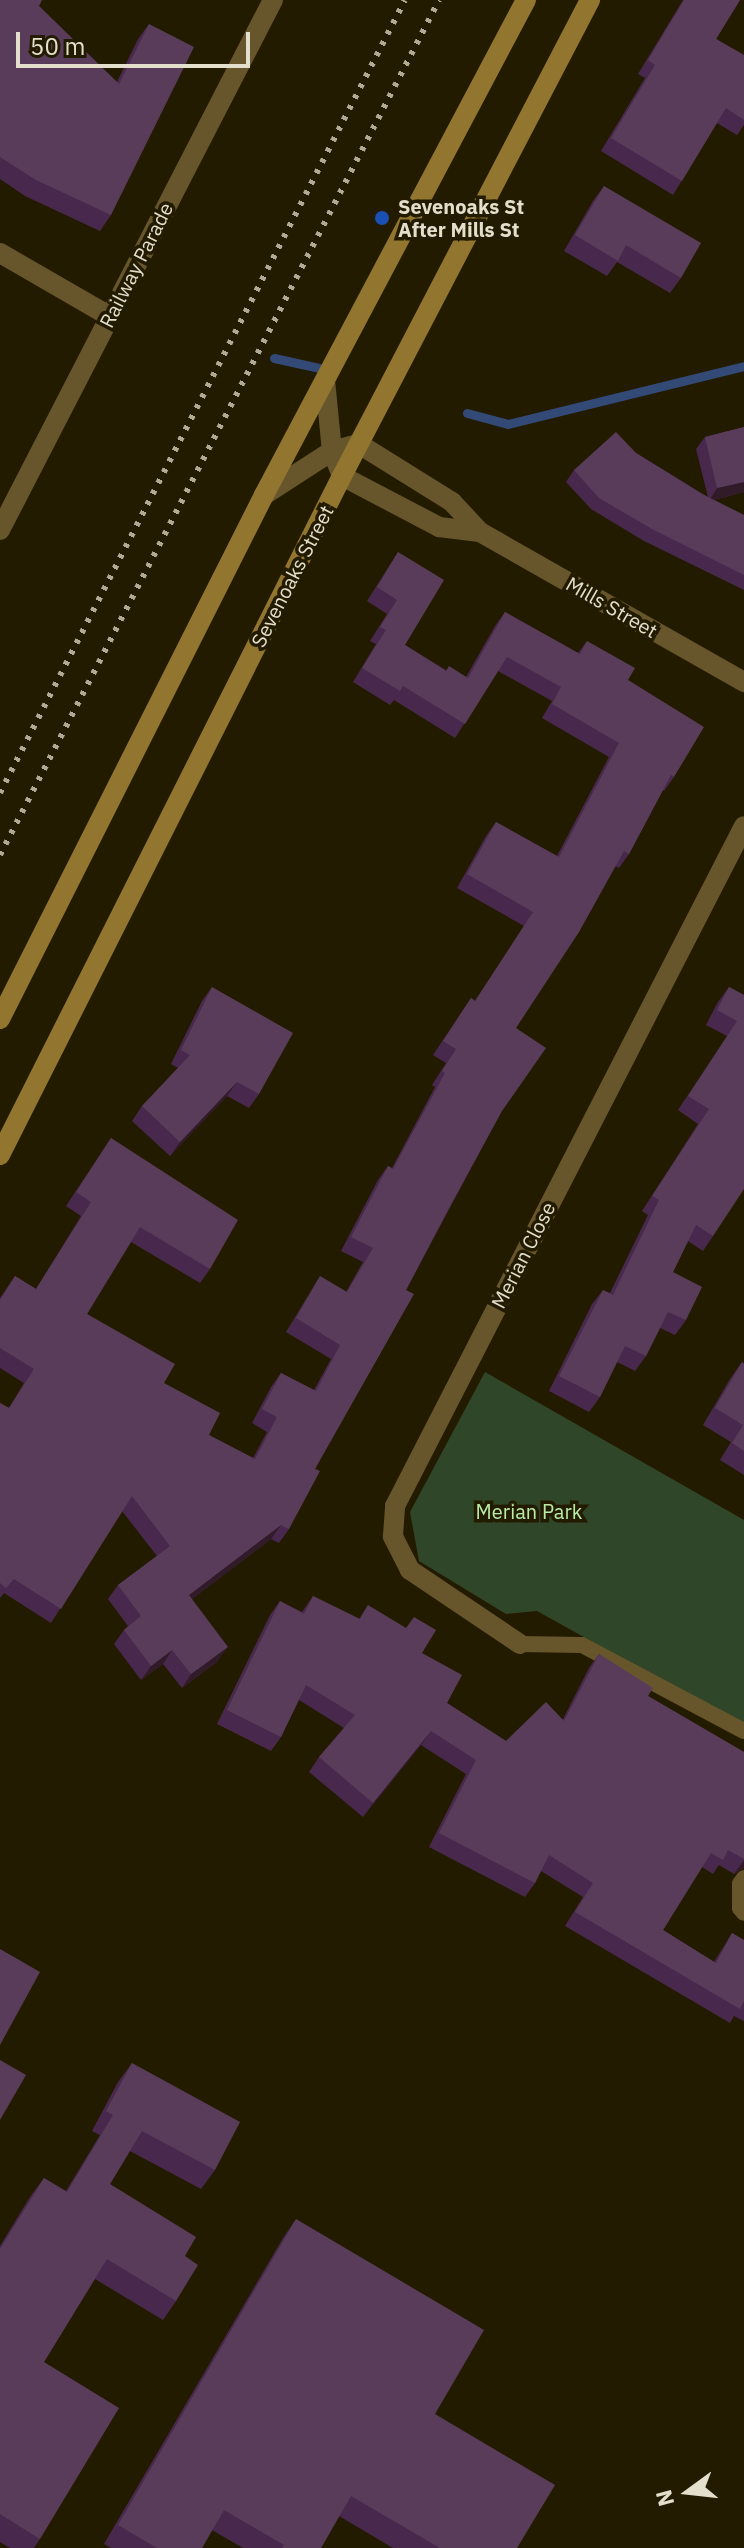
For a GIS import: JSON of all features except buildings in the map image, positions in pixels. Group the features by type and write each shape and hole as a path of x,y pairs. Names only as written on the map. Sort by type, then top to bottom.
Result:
{"main road":[{"path":"0,1019 264,495 526,0"},
{"name":"Sevenoaks Street","path":"0,1155 342,476 590,0"}],"street":[{"name":"Railway Parade","path":"0,530 273,0"},
{"path":"0,253 109,316"},
{"path":"325,380 332,451 342,476"},
{"path":"264,495 332,451 359,444"},
{"name":"Mills Street","path":"359,444 452,502 480,532 744,682"},
{"name":"Mills Street","path":"342,476 439,527 480,532"},
{"name":"Merian Close","path":"520,1644 410,1570 393,1536 395,1506 744,826"}],"lane":[{"path":"520,1644 582,1645 744,1731"},
{"path":"744,1878 740,1884 740,1908 744,1913"}],"green space":[{"name":"Merian Park","path":"485,1372 744,1520 744,1726 537,1611 506,1614 419,1561 410,1512"}],"waterway":[{"path":"274,358 319,368"},
{"path":"467,413 508,424 744,366"}],"railway":[{"path":"0,793 405,0"},
{"path":"0,855 439,0"}],"place":[{"name":"Sevenoaks St After Mills St","path":"382,218"}]}
